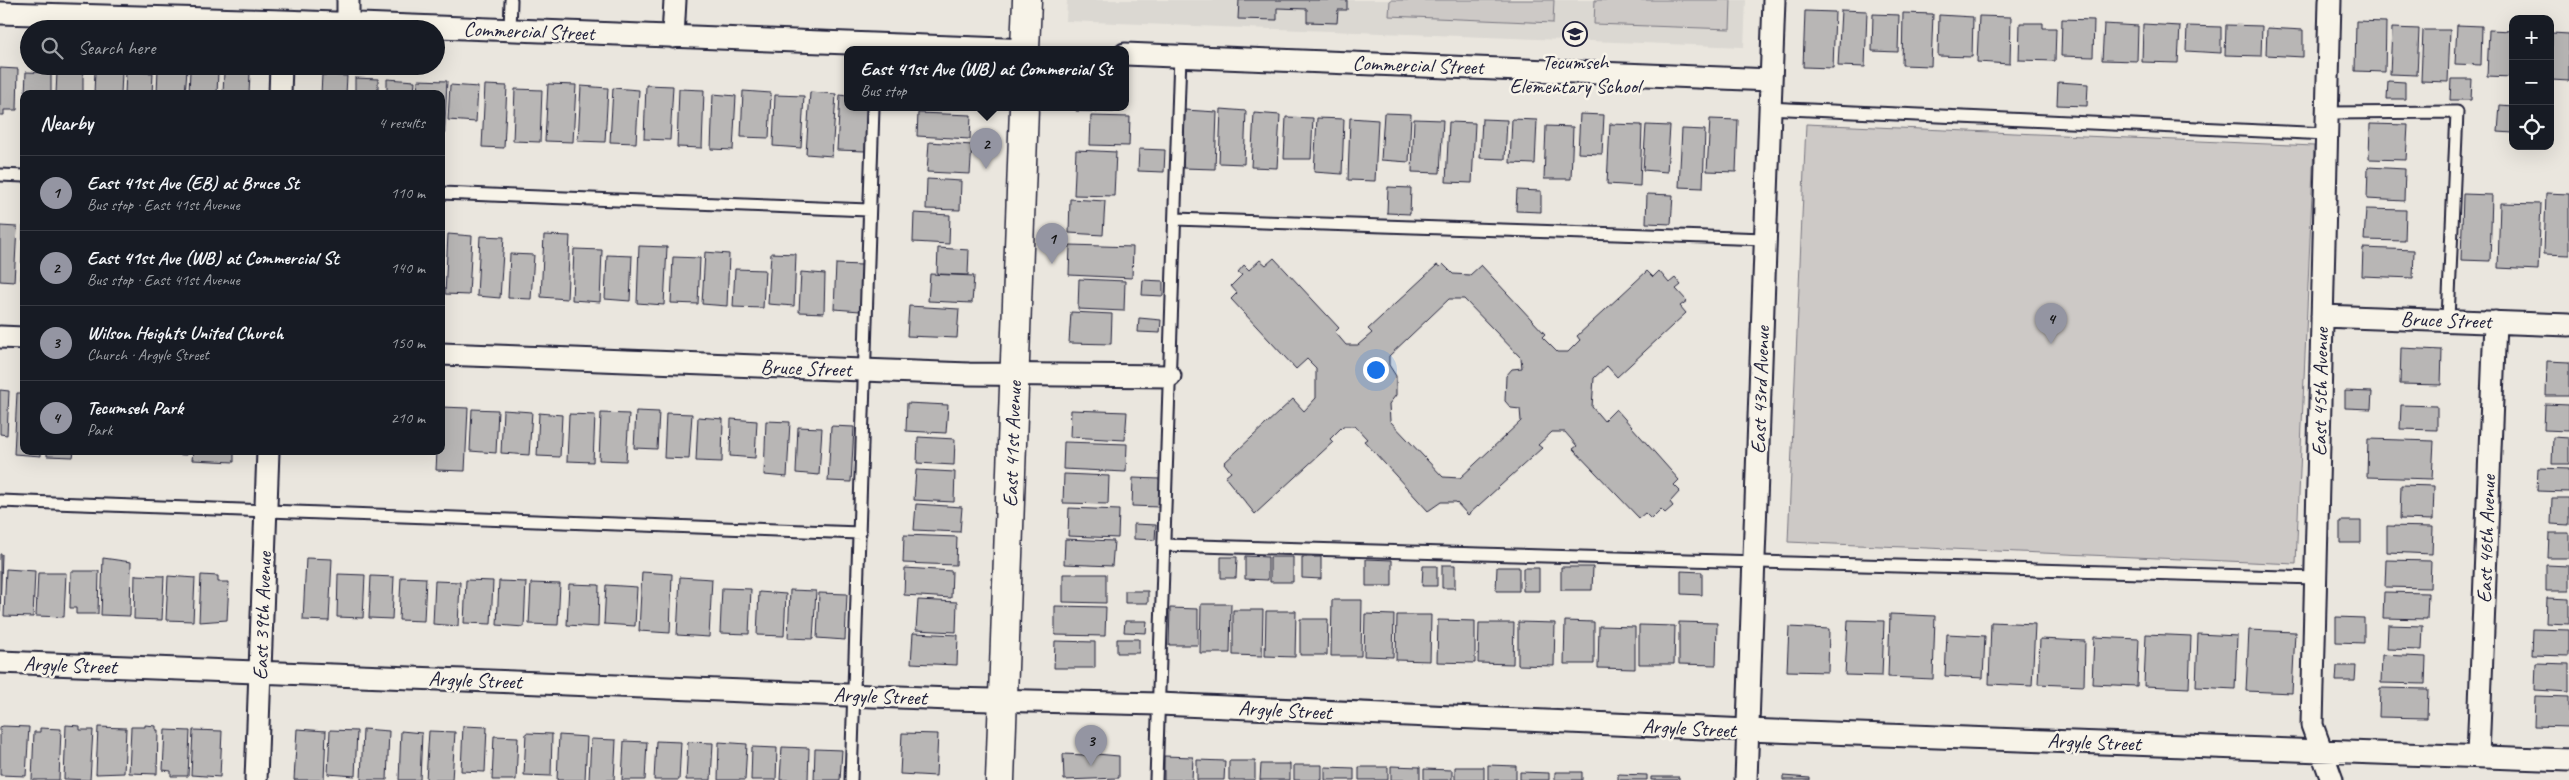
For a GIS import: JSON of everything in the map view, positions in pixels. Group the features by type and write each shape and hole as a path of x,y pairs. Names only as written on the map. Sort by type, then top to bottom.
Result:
{"main road":[{"path":"1026,46 1027,0"},
{"name":"East 41st Avenue","path":"1000,780 1024,111"}],"street":[{"path":"348,0 348,20"},
{"path":"673,37 675,0"},
{"name":"East 43rd Avenue","path":"1746,780 1774,0"},
{"name":"East 45th Avenue","path":"2330,0 2312,725 2332,780"},
{"name":"Commercial Street","path":"0,13 78,7 225,20"},
{"name":"Commercial Street","path":"445,28 844,46"},
{"name":"Commercial Street","path":"1129,54 1771,80"},
{"path":"280,90 281,75"},
{"name":"Bruce Street","path":"2322,316 2569,325"},
{"name":"East 46th Avenue","path":"2478,756 2495,322"},
{"path":"0,337 20,338"},
{"name":"Bruce Street","path":"445,354 864,371 1170,376"},
{"name":"East 39th Avenue","path":"256,780 268,455"},
{"name":"Argyle Street","path":"0,662 855,695 1159,704 1748,730 2321,749 2569,760"}],"lane":[{"path":"510,30 511,0"},
{"path":"1156,780 1180,55"},
{"path":"1769,108 2327,124 2457,112 2448,320"},
{"path":"851,780 860,533 868,210 873,111"},
{"path":"0,175 20,176"},
{"path":"445,192 868,210"},
{"path":"1175,218 1765,239"},
{"path":"0,501 860,533"},
{"path":"1164,545 2316,578"}],"shaded area":[{"name":"Tecumseh Elementary School","path":"1067,0 1746,0 1744,47 1066,21"},
{"path":"1390,0 1554,0 1553,23 1389,16"},
{"path":"1595,0 1731,0 1730,29 1594,24"},
{"path":"1806,124 2314,146 2296,564 1788,542"}],"building":[{"path":"1239,0 1347,0 1347,10 1338,10 1337,23 1307,22 1307,9 1277,8 1277,20 1238,19"},
{"path":"1841,10 1867,11 1865,67 1838,66"},
{"path":"1805,11 1835,12 1833,68 1803,67"},
{"path":"1903,13 1933,14 1931,66 1902,65"},
{"path":"1873,14 1899,15 1898,52 1872,51"},
{"path":"1939,15 1973,17 1972,57 1938,56"},
{"path":"1979,16 2011,17 2010,64 1977,62"},
{"path":"2062,19 2094,20 2093,57 2061,56"},
{"path":"2356,21 2386,22 2385,72 2355,71"},
{"path":"2020,23 2043,23 2043,28 2056,28 2055,61 2019,60"},
{"path":"2104,24 2138,26 2137,61 2102,60"},
{"path":"2143,24 2180,26 2178,63 2142,62"},
{"path":"2226,25 2262,26 2261,56 2225,55"},
{"path":"2457,25 2482,26 2481,65 2455,64"},
{"path":"2187,26 2221,27 2221,53 2186,51"},
{"path":"2267,28 2303,30 2303,57 2266,55"},
{"path":"2392,28 2419,29 2417,75 2390,74"},
{"path":"2423,30 2450,30 2448,82 2421,81"},
{"path":"2489,30 2509,31 2509,77 2487,76"},
{"path":"2554,33 2569,34 2569,81 2554,80"},
{"path":"0,68 18,69 17,110 4,110 4,115 0,115"},
{"path":"26,75 51,75 51,90 25,90"},
{"path":"57,75 83,75 83,90 56,90"},
{"path":"95,75 122,75 121,90 94,90"},
{"path":"126,75 153,75 152,90 125,90"},
{"path":"158,75 187,75 185,90 157,90"},
{"path":"190,75 218,75 217,90 189,90"},
{"path":"224,75 250,75 249,90 223,90"},
{"path":"322,75 347,76 346,90 321,90"},
{"path":"355,78 378,79 378,90 355,90"},
{"path":"387,79 415,81 414,90 387,90"},
{"path":"2451,79 2472,79 2471,100 2450,100"},
{"path":"418,80 447,81 445,124 445,90 417,90"},
{"path":"2388,81 2405,82 2405,99 2387,99"},
{"path":"2058,82 2088,84 2087,106 2057,105"},
{"path":"548,84 576,85 573,142 545,141"},
{"path":"450,85 478,87 476,122 448,120"},
{"path":"485,85 507,86 504,148 482,147"},
{"path":"646,85 673,86 670,140 644,139"},
{"path":"581,86 608,88 605,142 578,141"},
{"path":"613,88 639,90 636,143 610,142"},
{"path":"515,89 542,90 540,142 513,141"},
{"path":"679,89 704,90 702,148 677,147"},
{"path":"743,91 771,93 769,138 741,137"},
{"path":"810,92 836,94 832,156 806,154"},
{"path":"713,94 736,96 733,150 711,149"},
{"path":"775,95 804,96 801,148 773,146"},
{"path":"840,95 844,96 844,111 867,111 865,151 837,150"},
{"path":"2500,105 2509,106 2509,133 2498,132"},
{"path":"1221,109 1246,111 1244,164 1219,163"},
{"path":"1185,110 1217,112 1215,169 1183,168"},
{"path":"1076,111 1114,111 1114,112"},
{"path":"918,113 971,115 970,139 917,136"},
{"path":"1254,113 1280,115 1277,168 1251,167"},
{"path":"1384,113 1411,114 1409,162 1381,160"},
{"path":"1580,114 1604,115 1602,154 1578,153"},
{"path":"1091,116 1130,117 1129,146 1090,145"},
{"path":"1286,117 1313,118 1311,159 1284,159"},
{"path":"1317,118 1344,119 1342,174 1314,172"},
{"path":"1350,118 1378,120 1375,181 1348,180"},
{"path":"1414,119 1443,120 1440,173 1412,172"},
{"path":"1482,119 1507,120 1505,159 1480,158"},
{"path":"1512,119 1537,120 1535,164 1510,163"},
{"path":"1710,119 1738,120 1736,172 1707,171"},
{"path":"1449,122 1475,123 1472,183 1446,182"},
{"path":"1610,124 1642,125 1640,186 1607,184"},
{"path":"2370,124 2408,125 2406,160 2369,159"},
{"path":"1646,125 1670,126 1667,172 1643,170"},
{"path":"1546,126 1573,127 1571,179 1544,179"},
{"path":"1682,129 1705,130 1703,188 1679,187"},
{"path":"929,142 972,145 970,174 927,172"},
{"path":"1139,149 1165,150 1164,172 1138,171"},
{"path":"1076,150 1116,152 1114,196 1074,195"},
{"path":"2368,167 2405,169 2404,201 2367,199"},
{"path":"927,179 961,181 960,210 926,209"},
{"path":"1388,187 1411,188 1410,214 1387,213"},
{"path":"1517,190 1541,191 1541,212 1516,211"},
{"path":"2546,193 2569,194 2569,255 2544,254"},
{"path":"1647,194 1673,195 1671,224 1646,223"},
{"path":"2463,194 2492,195 2490,261 2461,260"},
{"path":"1070,199 1105,201 1103,235 1069,233"},
{"path":"2500,203 2541,204 2538,270 2498,268"},
{"path":"2366,209 2406,210 2405,241 2364,240"},
{"path":"914,213 950,215 949,244 913,242"},
{"path":"0,226 17,227 14,282 0,281"},
{"path":"448,234 472,236 469,295 445,294"},
{"path":"544,235 570,236 567,299 541,297"},
{"path":"480,236 504,237 500,298 477,296"},
{"path":"1070,245 1133,247 1132,278 1069,275"},
{"path":"639,246 667,247 664,305 637,303"},
{"path":"938,248 969,250 968,275 937,274"},
{"path":"2363,248 2414,250 2413,278 2362,276"},
{"path":"574,249 602,250 600,302 572,300"},
{"path":"705,252 729,254 727,306 702,304"},
{"path":"771,253 796,254 794,306 768,304"},
{"path":"510,254 534,255 531,299 508,298"},
{"path":"607,255 632,256 630,301 605,299"},
{"path":"673,257 700,258 698,304 671,303"},
{"path":"1274,258 1339,328 1335,332 1346,345 1358,345 1372,333 1368,329 1437,265 1440,267 1443,264 1453,274 1470,275 1481,265 1545,334 1542,337 1557,352 1568,352 1580,340 1577,336 1647,271 1653,277 1659,271 1669,283 1675,278 1681,285 1676,289 1687,301 1680,306 1686,313 1617,377 1607,366 1594,378 1592,407 1604,421 1616,409 1679,480 1674,485 1680,491 1670,502 1673,506 1665,513 1661,509 1651,519 1645,513 1639,518 1573,449 1577,446 1565,432 1552,432 1538,445 1542,448 1468,515 1456,502 1441,502 1428,511 1364,441 1367,439 1355,426 1343,426 1330,439 1333,442 1255,514 1225,477 1231,472 1224,463 1293,399 1304,411 1316,398 1316,368 1307,359 1296,369 1231,299 1237,293 1231,286 1242,275 1238,272 1244,265 1249,270 1260,260 1266,265","holes":["1449,299 1464,299 1521,358 1522,368 1512,369 1506,376 1505,401 1511,408 1520,409 1521,421 1460,478 1443,477 1390,421 1389,404 1396,395 1396,376 1389,365 1389,356"]},
{"path":"836,264 862,265 860,311 834,309"},
{"path":"735,269 765,270 763,308 733,307"},
{"path":"801,272 825,274 824,313 799,312"},
{"path":"930,274 974,276 972,303 928,301"},
{"path":"1079,279 1125,281 1124,311 1078,309"},
{"path":"1143,280 1163,281 1163,296 1142,295"},
{"path":"909,306 959,309 957,338 907,336"},
{"path":"1071,312 1112,314 1111,344 1069,343"},
{"path":"1139,318 1161,320 1160,333 1138,332"},
{"path":"2401,348 2442,350 2441,385 2400,384"},
{"path":"2547,361 2569,362 2569,396 2546,396"},
{"path":"0,390 9,391 7,435 0,434"},
{"path":"2345,391 2372,392 2371,409 2345,408"},
{"path":"17,393 20,393 20,454 14,454"},
{"path":"907,403 948,405 946,433 906,431"},
{"path":"2545,404 2569,405 2569,431 2544,430"},
{"path":"2401,405 2437,406 2437,430 2400,429"},
{"path":"445,407 468,408 465,471 436,470 437,455 445,455"},
{"path":"472,409 498,410 496,453 470,451"},
{"path":"503,410 532,412 529,455 501,453"},
{"path":"1071,410 1127,412 1125,440 1070,437"},
{"path":"636,411 659,412 657,449 634,448"},
{"path":"539,413 562,415 560,457 537,456"},
{"path":"601,413 629,414 626,461 599,460"},
{"path":"666,413 692,414 689,459 664,458"},
{"path":"569,414 595,415 593,462 567,461"},
{"path":"698,417 723,419 722,462 696,461"},
{"path":"731,419 757,421 755,458 730,456"},
{"path":"766,421 790,422 787,477 764,475"},
{"path":"831,426 854,427 851,482 828,481"},
{"path":"798,427 822,428 819,475 796,473"},
{"path":"918,437 955,439 954,465 917,463"},
{"path":"2553,437 2569,438 2569,464 2552,464"},
{"path":"2368,439 2434,441 2432,479 2367,477"},
{"path":"1064,442 1127,444 1126,472 1063,469"},
{"path":"47,455 73,455 73,457"},
{"path":"193,455 234,455 234,462 192,460"},
{"path":"2538,468 2569,469 2569,492 2537,491"},
{"path":"916,470 955,472 954,502 914,500"},
{"path":"1064,474 1109,476 1108,504 1063,503"},
{"path":"1133,478 1160,479 1159,507 1132,506"},
{"path":"2401,485 2434,486 2433,520 2400,519"},
{"path":"2552,498 2569,498 2569,525 2551,524"},
{"path":"916,504 962,507 960,532 914,530"},
{"path":"1069,508 1119,510 1118,538 1068,536"},
{"path":"2340,521 2361,521 2361,543 2340,543"},
{"path":"1134,524 1156,525 1155,540 1134,539"},
{"path":"2387,526 2433,527 2432,554 2387,552"},
{"path":"2549,533 2569,533 2569,558 2548,558"},
{"path":"904,535 957,537 956,565 903,563"},
{"path":"1065,539 1114,541 1112,566 1064,564"},
{"path":"0,554 2,554 0,612"},
{"path":"1245,556 1268,557 1268,580 1245,579"},
{"path":"1221,557 1237,557 1236,578 1221,578"},
{"path":"1270,557 1293,557 1293,582 1270,582"},
{"path":"1302,557 1321,557 1321,579 1302,578"},
{"path":"103,558 131,562 130,616 101,615"},
{"path":"306,558 332,559 329,621 303,620"},
{"path":"1366,559 1392,560 1392,586 1366,586"},
{"path":"2386,560 2431,561 2430,588 2385,587"},
{"path":"1442,565 1455,565 1455,588 1442,588"},
{"path":"2546,565 2569,566 2569,591 2546,591"},
{"path":"1423,566 1437,566 1437,586 1422,586"},
{"path":"1497,567 1519,567 1519,591 1496,591"},
{"path":"1561,567 1593,567 1592,590 1561,590"},
{"path":"905,568 952,571 951,598 904,595"},
{"path":"1523,568 1539,568 1539,591 1523,591"},
{"path":"6,569 35,571 33,617 4,616"},
{"path":"71,571 99,571 98,614 76,614 76,608 70,608"},
{"path":"1681,571 1702,572 1702,595 1681,594"},
{"path":"642,572 672,574 670,633 639,631"},
{"path":"38,573 66,573 64,617 36,616"},
{"path":"338,574 365,575 363,618 337,617"},
{"path":"1063,574 1106,574 1106,603 1063,602"},
{"path":"135,575 164,576 162,620 134,619"},
{"path":"201,575 218,576 218,582 229,582 227,620 199,622"},
{"path":"168,576 195,578 193,621 166,620"},
{"path":"371,576 394,577 392,619 369,618"},
{"path":"401,577 426,578 424,621 399,620"},
{"path":"680,577 712,579 709,637 677,635"},
{"path":"466,580 493,581 491,624 464,623"},
{"path":"435,581 460,582 458,626 433,624"},
{"path":"499,581 526,582 524,627 497,625"},
{"path":"531,583 560,584 558,625 529,624"},
{"path":"569,584 599,585 598,627 567,625"},
{"path":"606,585 637,587 635,626 604,624"},
{"path":"722,588 751,589 749,634 720,633"},
{"path":"790,590 816,591 813,639 788,638"},
{"path":"1125,591 1148,591 1148,603 1125,603"},
{"path":"759,592 786,594 784,636 757,635"},
{"path":"2384,592 2428,593 2427,619 2383,618"},
{"path":"819,593 847,594 845,640 817,638"},
{"path":"2547,598 2569,599 2569,624 2546,623"},
{"path":"918,600 957,602 956,632 916,630"},
{"path":"1332,600 1362,600 1361,656 1331,656"},
{"path":"1201,604 1231,604 1230,653 1200,653"},
{"path":"1055,606 1106,607 1105,636 1055,635"},
{"path":"1170,608 1198,609 1198,645 1169,645"},
{"path":"1233,610 1263,610 1262,656 1233,655"},
{"path":"1266,611 1296,611 1295,657 1265,656"},
{"path":"1365,614 1394,615 1393,657 1364,656"},
{"path":"1890,614 1935,616 1933,679 1888,677"},
{"path":"1397,615 1431,615 1430,661 1396,660"},
{"path":"2336,617 2364,618 2364,643 2336,642"},
{"path":"1300,619 1328,619 1327,655 1300,655"},
{"path":"1438,620 1475,621 1475,663 1437,662"},
{"path":"1848,620 1884,621 1882,676 1845,675"},
{"path":"1125,621 1147,621 1146,633 1124,632"},
{"path":"1565,621 1594,622 1594,664 1564,664"},
{"path":"1518,622 1555,623 1554,666 1518,665"},
{"path":"1679,622 1717,623 1716,665 1679,664"},
{"path":"1991,622 2035,624 2032,686 1989,684"},
{"path":"1479,623 1514,623 1513,664 1478,663"},
{"path":"1639,625 1675,626 1674,664 1639,664"},
{"path":"2388,625 2423,626 2422,650 2387,649"},
{"path":"1599,626 1635,627 1635,669 1598,668"},
{"path":"1789,627 1829,629 1828,672 1787,671"},
{"path":"2533,629 2569,630 2569,656 2532,655"},
{"path":"2249,630 2295,632 2292,693 2246,691"},
{"path":"913,633 958,635 957,665 911,663"},
{"path":"1947,634 1985,636 1983,678 1945,676"},
{"path":"2146,634 2191,636 2189,688 2144,686"},
{"path":"2198,634 2237,636 2235,689 2196,687"},
{"path":"2094,637 2139,639 2137,686 2092,684"},
{"path":"1117,639 1139,639 1139,653 1117,653"},
{"path":"2040,639 2085,641 2084,686 2038,684"},
{"path":"1055,641 1095,642 1095,668 1054,668"},
{"path":"2382,655 2426,657 2425,684 2381,683"},
{"path":"2536,663 2569,664 2569,692 2535,690"},
{"path":"2337,666 2356,666 2355,681 2336,681"},
{"path":"2380,688 2428,689 2427,718 2379,717"},
{"path":"2535,696 2569,697 2569,727 2534,726"},
{"path":"66,725 80,726 80,730 93,730 90,780 64,779"},
{"path":"145,725 156,726 156,730 158,730 157,774 129,773 131,727 145,727"},
{"path":"463,726 487,727 485,772 461,771"},
{"path":"0,727 29,727 26,776 0,775"},
{"path":"98,727 126,728 124,773 96,774"},
{"path":"40,728 61,729 59,780 32,780 34,732 40,732"},
{"path":"297,729 326,731 324,780 294,780"},
{"path":"363,729 389,731 387,780 361,780"},
{"path":"165,730 190,731 188,776 171,776 171,771 163,770"},
{"path":"193,730 222,731 220,777 191,775"},
{"path":"330,730 357,731 355,776 328,774"},
{"path":"401,731 422,733 420,780 399,780"},
{"path":"429,731 455,732 452,780 426,780"},
{"path":"526,733 552,734 551,776 524,775"},
{"path":"902,733 938,734 936,776 900,774"},
{"path":"559,735 587,737 585,780 557,780"},
{"path":"494,736 518,737 516,780 492,780"},
{"path":"591,739 616,740 614,780 589,780"},
{"path":"624,741 647,742 645,780 622,780"},
{"path":"656,741 681,742 679,780 654,780"},
{"path":"688,742 713,743 711,780 686,780"},
{"path":"719,742 747,744 745,780 718,780"},
{"path":"752,747 777,748 776,780 751,780"},
{"path":"782,747 809,748 808,780 780,780"},
{"path":"815,749 842,750 840,780 814,780"},
{"path":"1085,753 1119,756 1119,778 1064,780 1063,754 1085,755"},
{"path":"1164,756 1193,757 1192,780 1164,780"},
{"path":"1197,760 1225,761 1224,780 1197,780"},
{"path":"1229,761 1255,761 1255,780 1229,780"},
{"path":"1261,764 1290,764 1290,780 1260,780"},
{"path":"1294,765 1322,765 1322,780 1294,780"},
{"path":"1488,765 1516,766 1516,780 1488,780"},
{"path":"1391,766 1420,767 1420,780 1391,780"},
{"path":"1325,767 1354,768 1354,780 1325,780"},
{"path":"1359,767 1388,767 1388,780 1359,780"},
{"path":"1455,767 1484,767 1484,780 1455,780"},
{"path":"1424,769 1452,770 1452,780 1424,780"},
{"path":"1520,772 1549,773 1549,780 1520,780"},
{"path":"1555,772 1582,772 1582,780 1555,780"},
{"path":"1618,774 1647,775 1647,780 1618,780"},
{"path":"1783,776 1810,778 1810,780 1783,780"},
{"path":"1651,777 1679,777 1679,780 1651,780"}],"place":[{"name":"Tecumseh Elementary School","path":"1575,34"},
{"name":"East 41st Ave (WB) at Commercial St","path":"986,169"},
{"name":"East 41st Ave (EB) at Bruce St","path":"1052,264"},
{"name":"Tecumseh Park","path":"2051,344"},
{"name":"Wilson Heights United Church","path":"1091,766"}]}
